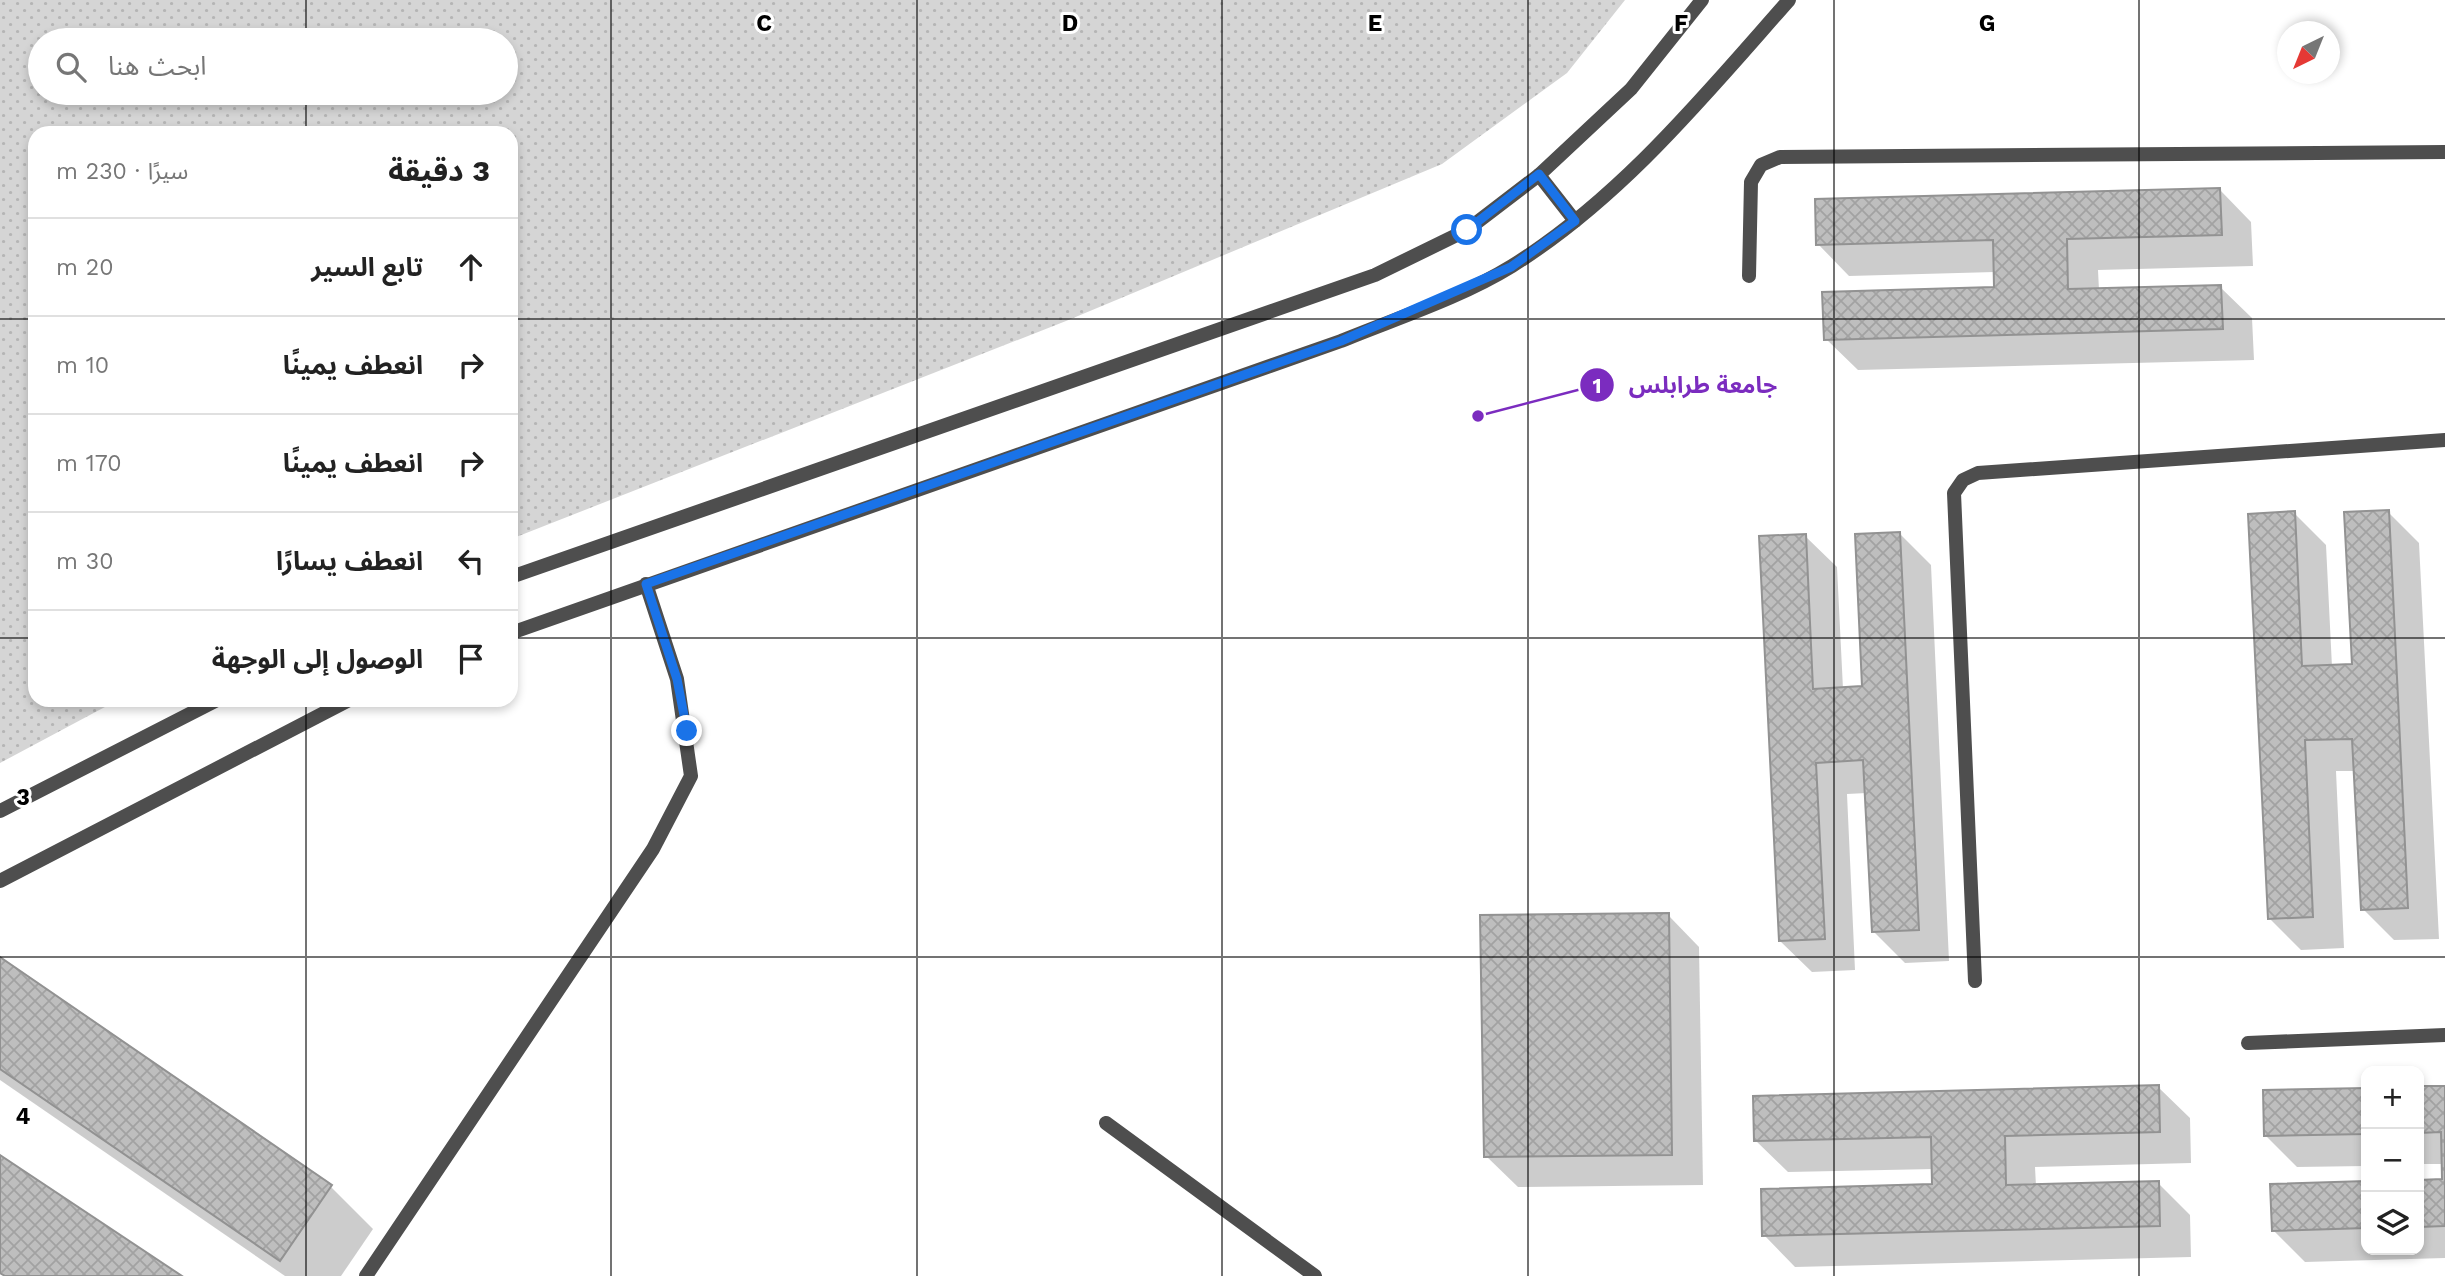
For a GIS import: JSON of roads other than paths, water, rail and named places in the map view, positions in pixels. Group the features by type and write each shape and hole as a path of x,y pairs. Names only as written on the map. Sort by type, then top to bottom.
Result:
{"street":[{"path":"518,575 1375,275 1467,230 1539,174 1631,89 1702,0"},
{"path":"518,630 1341,341 1511,267 1608,195 1721,77 1789,0"},
{"path":"1749,276 1751,182 1761,165 1780,157 2445,152"},
{"path":"1539,174 1575,221"},
{"path":"1975,981 1954,493 1963,480 1978,473 2445,440"},
{"path":"366,1276 653,849 691,776 677,679 646,584"},
{"path":"0,811 203,707"},
{"path":"0,881 336,707"},
{"path":"2248,1043 2445,1035"},
{"path":"1106,1123 1315,1276"}],"place":[{"name":"جامعة طرابلس","path":"1478,416"}]}
